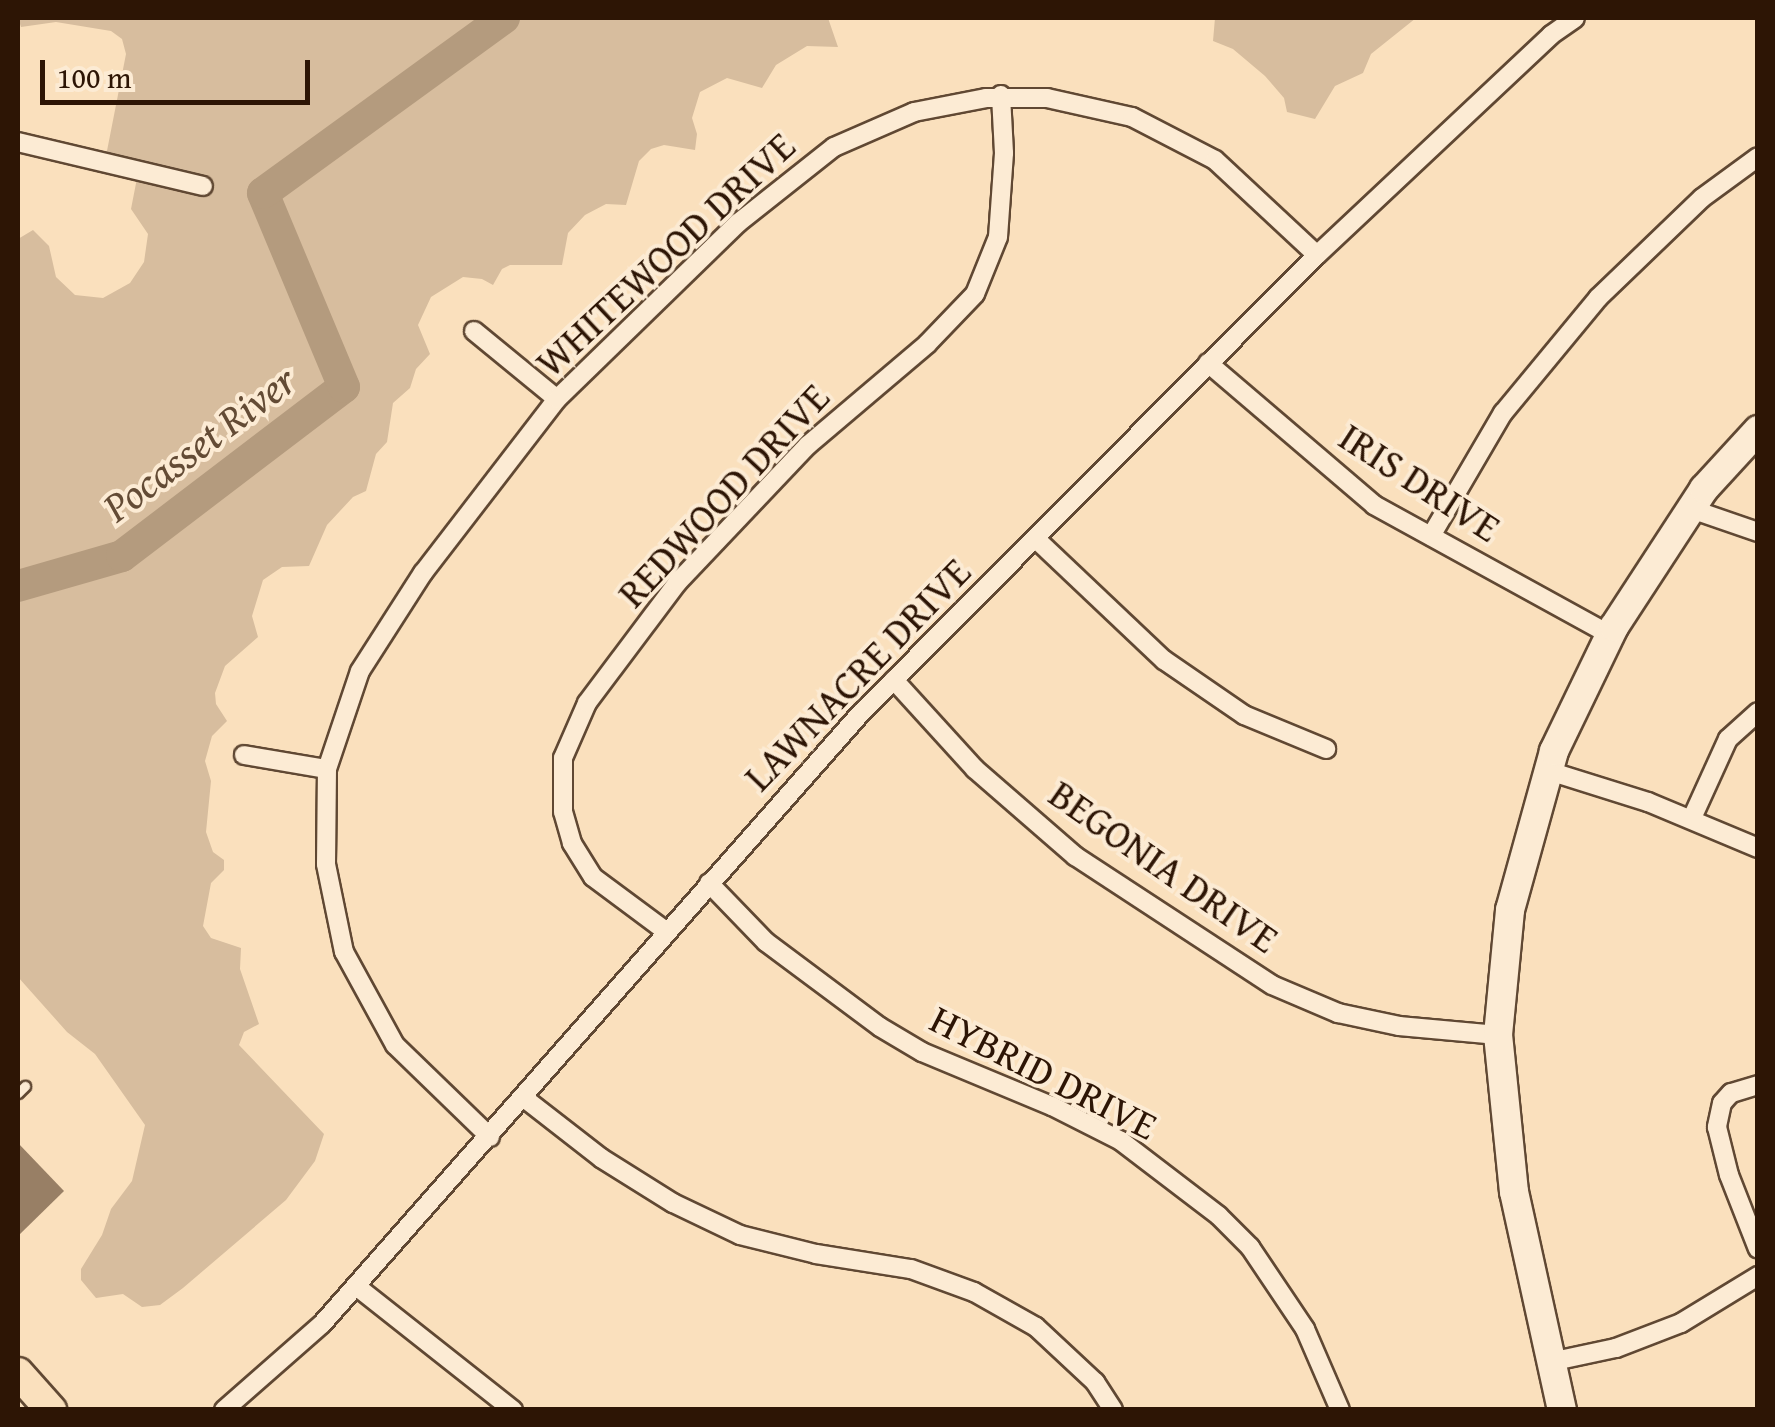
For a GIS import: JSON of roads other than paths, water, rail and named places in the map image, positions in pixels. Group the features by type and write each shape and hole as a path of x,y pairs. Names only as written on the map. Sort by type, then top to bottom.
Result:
{"main road":[{"path":"18,1372 51,1410"}],"street":[{"name":"LAWNACRE DRIVE","path":"224,1410 322,1324 709,883 894,680 1317,255 1574,18"},
{"name":"WHITEWOOD DRIVE","path":"490,1136 394,1045 344,952 326,864 328,769 360,671 423,573 557,399 738,223 834,147 914,112 1001,95 1047,98 1132,116 1215,160 1317,255"},
{"name":"REDWOOD DRIVE","path":"667,932 593,877 572,843 563,812 563,758 586,704 677,583 808,445 927,344 975,294 998,236 1004,152 1001,95"},
{"path":"18,142 203,186"},
{"path":"1431,536 1502,413 1598,298 1702,198 1758,156"},
{"path":"474,331 557,399"},
{"name":"IRIS DRIVE","path":"1208,363 1374,505 1610,635"},
{"path":"1562,1410 1514,1192 1498,1035 1510,910 1527,836 1549,771 1610,635 1691,509 1758,430"},
{"path":"1691,509 1758,532"},
{"path":"1037,540 1164,660 1244,715 1326,749"},
{"name":"BEGONIA DRIVE","path":"894,680 975,769 1075,856 1272,985 1338,1013 1399,1026 1498,1035"},
{"path":"1692,818 1728,738 1758,712"},
{"path":"244,755 328,769"},
{"path":"1549,771 1692,818 1758,848"},
{"name":"HYBRID DRIVE","path":"709,883 766,942 880,1027 922,1052 1052,1106 1120,1142 1219,1216 1250,1247 1296,1315 1340,1410"},
{"path":"1758,1085 1731,1093 1722,1104 1717,1127 1729,1175 1758,1249"},
{"path":"524,1098 601,1158 673,1203 740,1235 816,1254 911,1269 974,1292 1036,1328 1095,1382 1113,1410"},
{"path":"1550,1362 1616,1348 1681,1323 1758,1276"},
{"path":"356,1286 513,1410"}],"waterway":[{"name":"Pocasset River","path":"18,586 122,556 344,387 263,193 504,18"}]}
